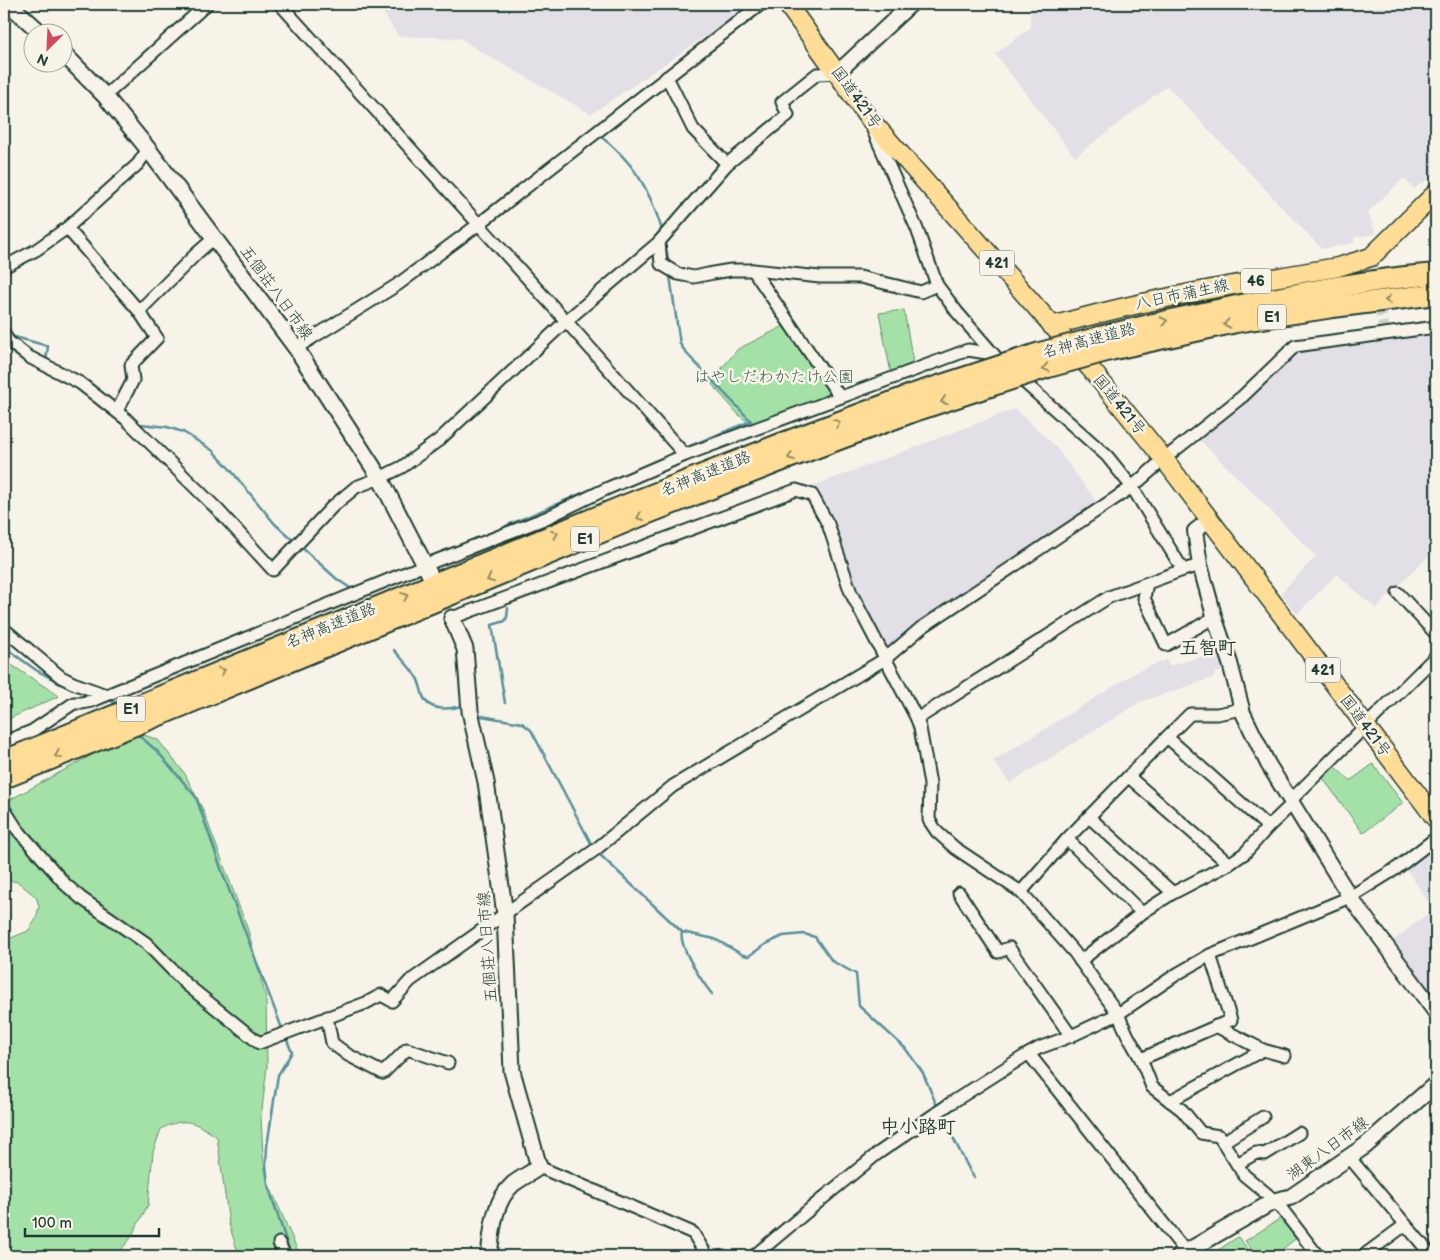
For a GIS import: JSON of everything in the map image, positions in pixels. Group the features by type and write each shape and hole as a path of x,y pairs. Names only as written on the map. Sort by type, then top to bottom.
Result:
{"highway":[{"path":"1331,288 1436,269"},
{"name":"名神高速道路","path":"4,778 16,762 774,463 917,410 985,379 1048,367 1147,325 1223,308 1331,288 1436,274"},
{"name":"名神高速道路","path":"1105,343 1332,307 1436,294"}],"main road":[{"path":"8,4 29,22"},
{"name":"国道421号","path":"787,4 866,115 1090,368 1164,459 1436,819"},
{"name":"五個荘八日市線","path":"72,62 105,96 148,150 296,348 380,478 428,571"},
{"name":"八日市蒲生線","path":"1052,326 1086,316 1210,288 1338,267 1371,257 1436,193"},
{"name":"五個荘八日市線","path":"452,618 465,649 471,714 486,782 505,914 512,1071 539,1167"},
{"name":"湖東八日市線","path":"1182,1254 1274,1201 1291,1197 1365,1146 1436,1084"},
{"path":"489,1256 491,1233 500,1200 513,1184 539,1167"}],"street":[{"path":"105,96 207,4"},
{"path":"280,4 685,456"},
{"path":"296,348 397,285 479,224 761,4"},
{"path":"4,333 8,341 28,357 80,382 117,411 218,510 272,570 332,507 356,487 402,467 439,440 566,321 659,242 727,164 788,115 782,102 816,74 837,73 911,4"},
{"path":"667,77 693,129 727,164"},
{"path":"866,115 917,229 937,285 956,312 993,354 1107,456 1132,487 1183,570"},
{"path":"4,267 36,250 67,228 138,164 148,150"},
{"path":"67,228 140,311 157,338 131,366 133,380 117,411"},
{"path":"140,311 214,238"},
{"path":"659,242 662,264 678,274 694,277 731,270 753,270 820,277 860,277 921,292 937,285"},
{"path":"753,270 840,397"},
{"path":"4,809 17,830 66,885 81,898 146,944 186,984 259,1043 366,1003 381,995 392,1000 410,981 595,850 674,786 885,659 921,628 1132,487 1243,396 1295,346 1436,327"},
{"path":"4,742 32,731 74,703 92,701 428,571 606,489 685,456 968,350 993,354"},
{"path":"452,618 796,490 812,496 828,524 851,593 917,719 930,784 929,820 937,832 955,848 1021,892 1074,952 1118,1014 1141,1059 1152,1087 1182,1110 1201,1133 1219,1136 1244,1175 1274,1201 1318,1256"},
{"path":"1209,520 1195,531 1200,565 1242,709 1268,764 1350,897 1436,1013"},
{"path":"917,719 1109,597 1200,565"},
{"path":"1147,583 1144,598 1166,646 1214,617"},
{"path":"1398,593 1436,634"},
{"path":"4,630 61,677 105,695"},
{"path":"1080,961 1142,913 1173,893 1229,864 1245,853 1291,802 1436,656"},
{"path":"1021,892 1067,839 1190,714 1217,714 1242,709"},
{"path":"1167,737 1268,827"},
{"path":"1129,778 1229,864"},
{"path":"1089,817 1173,893"},
{"path":"754,1256 877,1154 951,1103 1029,1054 1118,1014 1177,974 1210,955 1350,897 1397,868 1436,838"},
{"path":"1067,839 1142,913"},
{"path":"959,892 998,952 1009,948 1071,1036"},
{"path":"1141,1059 1231,1020 1210,955"},
{"path":"327,1017 332,1043 348,1055 383,1073 407,1049 448,1064"},
{"path":"1216,1026 1263,1050 1284,1056"},
{"path":"1170,1101 1263,1050"},
{"path":"1029,1054 1182,1254"},
{"path":"1223,1142 1263,1117"},
{"path":"1237,1164 1256,1153 1265,1154 1299,1134"},
{"path":"1349,1157 1432,1256"},
{"path":"539,1167 693,1233 707,1256"},
{"path":"1363,1256 1405,1225"},
{"path":"279,1242 285,1256"}],"shaded area":[{"path":"378,4 753,4 591,114 460,38 398,36"},
{"path":"1031,4 1436,4 1436,173 1414,189 1404,178 1368,212 1376,234 1354,237 1354,243 1322,249 1167,86 1075,157 995,54 1030,28"},
{"path":"1436,334 1436,548 1376,609 1337,574 1297,614 1281,593 1316,556 1198,438 1302,349"},
{"path":"1015,409 1055,446 1099,505 886,651 855,595 808,488"},
{"path":"1222,651 1228,670 1214,673 1215,677 1140,702 1010,783 993,761 1140,670 1167,660 1169,666"},
{"path":"1436,840 1436,1008 1388,945 1433,909 1404,865"}],"green space":[{"path":"904,310 914,369 892,378 879,313"},
{"name":"はやしだわかたけ公園","path":"788,324 840,397 756,429 738,414 710,382 738,349"},
{"path":"4,660 59,696 4,721"},
{"path":"139,733 158,740 185,774 203,810 248,930 266,998 267,1066 261,1118 263,1156 267,1180 300,1256 239,1256 229,1224 217,1137 190,1122 177,1123 161,1129 153,1152 148,1205 130,1239 120,1251 120,1256 6,1256 4,1253 4,941 28,931 36,919 39,906 36,897 18,882 4,879 4,803 101,750"},
{"path":"1373,764 1403,803 1363,833 1322,777 1334,766 1350,781"},
{"path":"1284,1216 1299,1236 1274,1256 1257,1256 1245,1241"},
{"path":"1238,1237 1254,1256 1209,1256"}],"waterway":[{"path":"599,135 622,155 639,177 652,201 662,230"},
{"path":"665,244 669,263"},
{"path":"670,276 680,344 687,354 751,421 685,448"},
{"path":"11,336 48,346 47,361"},
{"path":"56,365 76,375"},
{"path":"141,424 167,427 183,432 212,450 275,524 295,542"},
{"path":"506,526 677,452"},
{"path":"299,545 338,580 355,591"},
{"path":"505,703 492,625 505,621 508,608"},
{"path":"4,647 36,670 65,686 94,696"},
{"path":"394,650 415,674 423,696 430,705 441,708 454,708 465,705"},
{"path":"106,699 117,703 119,706"},
{"path":"476,715 522,723 531,730 593,847"},
{"path":"136,733 157,751 196,797 223,874 283,1031"},
{"path":"598,853 682,932 715,939 743,955 749,956 766,944 783,936 804,934 815,937 832,961 856,974 859,1006 905,1048 923,1073 937,1106"},
{"path":"682,932 687,955 712,994"},
{"path":"285,1036 292,1052 278,1075 267,1146 266,1165 268,1185 291,1256"},
{"path":"944,1120 974,1177"}],"tunnel":[{"path":"1371,257 1385,334"}],"district":[{"name":"五智町","path":"1208,648"},
{"name":"中小路町","path":"918,1127"}]}
